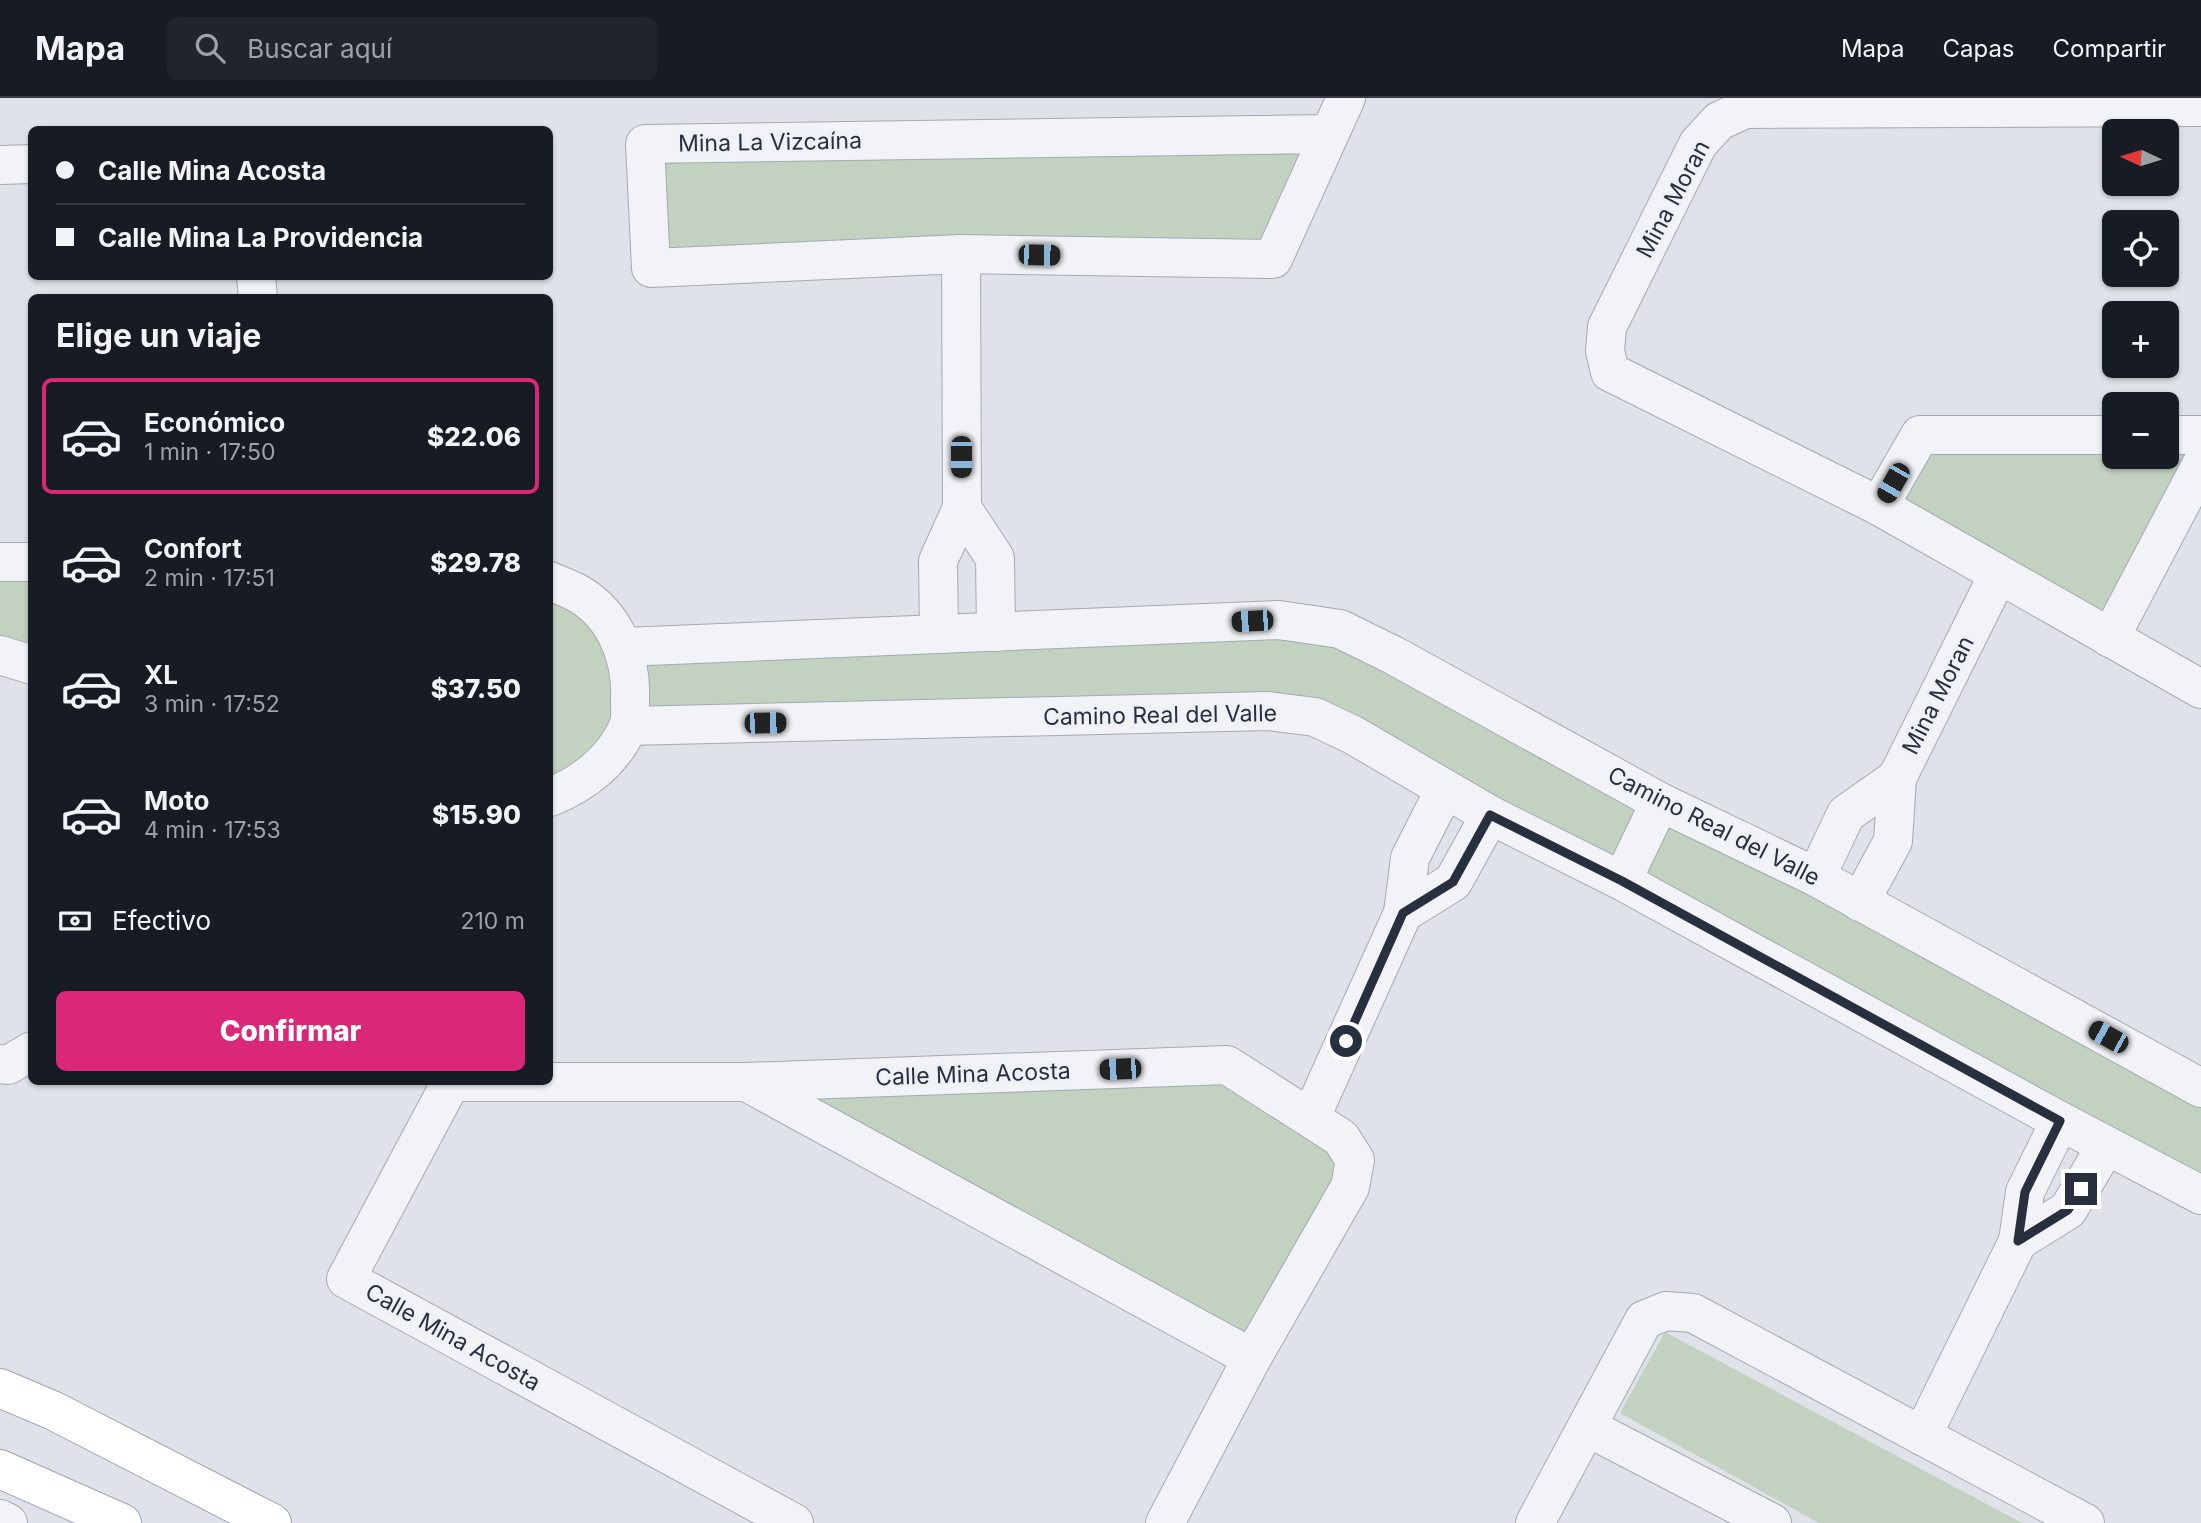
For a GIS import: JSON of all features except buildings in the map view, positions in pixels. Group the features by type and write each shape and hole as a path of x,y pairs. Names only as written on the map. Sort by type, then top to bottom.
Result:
{"main road":[{"path":"0,1388 54,1411 272,1523"},
{"path":"0,1469 122,1523"}],"street":[{"name":"Mina La Vizcaína","path":"1328,134 645,144 650,268 961,254 1273,259 1346,98"},
{"name":"Mina Moran","path":"2201,107 1745,109 1719,121 1698,144 1607,327 1605,351 1610,372 1880,506 2201,689"},
{"path":"0,165 28,164"},
{"path":"939,634 938,561 962,508 961,254"},
{"path":"1880,506 1920,435 2102,435"},
{"path":"2179,435 2201,435"},
{"path":"2110,638 2201,465"},
{"path":"962,508 995,558 996,632"},
{"path":"0,562 28,562"},
{"name":"Mina Moran","path":"1860,902 1893,841 1897,778 1998,575"},
{"path":"553,582 580,594 606,618 623,647 631,678 628,726 600,768 573,788 553,796"},
{"name":"Camino Real del Valle","path":"623,647 1279,620 1340,629 1660,802 1816,877 2201,1088"},
{"path":"0,655 28,664"},
{"name":"Camino Real del Valle","path":"628,726 1268,711 1315,717 1353,735 1490,815 1622,881 2106,1146 2201,1195"},
{"name":"Mina Moran","path":"1816,877 1846,814 1897,778"},
{"path":"1311,1117 1403,913 1410,858 1445,789"},
{"path":"1622,881 1660,802"},
{"path":"1403,913 1453,882 1490,815"},
{"path":"0,1064 8,1065 28,1054"},
{"name":"Calle Mina Acosta","path":"553,1082 746,1082 1227,1065 1341,1138 1355,1160 1350,1187 1252,1358 1164,1523"},
{"name":"Calle Mina Acosta","path":"746,1082 1252,1358"},
{"name":"Calle Mina Acosta","path":"449,1085 346,1279 794,1523"},
{"path":"1922,1436 2018,1241 2025,1192 2060,1121"},
{"path":"2018,1241 2068,1210 2106,1146"},
{"path":"1535,1523 1644,1320 1666,1311 1693,1313 2085,1523"},
{"path":"1587,1427 1772,1523"},
{"path":"0,1519 8,1523"}],"green space":[{"path":"1328,134 1273,259 651,268 645,144"},
{"path":"1920,435 2102,435 2102,469 2179,469 2179,435 2201,435 2110,638 1880,506"},
{"path":"0,566 28,566 28,650 0,641"},
{"path":"553,584 623,647 1340,629 2201,1088 2201,1195 1315,717 630,725 553,794"},
{"path":"1227,1065 1355,1160 1252,1358 746,1082"},
{"path":"1665,1332 2022,1523 1819,1523 1620,1413"}],"route":[{"path":"1346,1041 1403,913 1453,882 1490,815 1622,881 2060,1121 2025,1192 2018,1241 2068,1210 2081,1189"}]}
